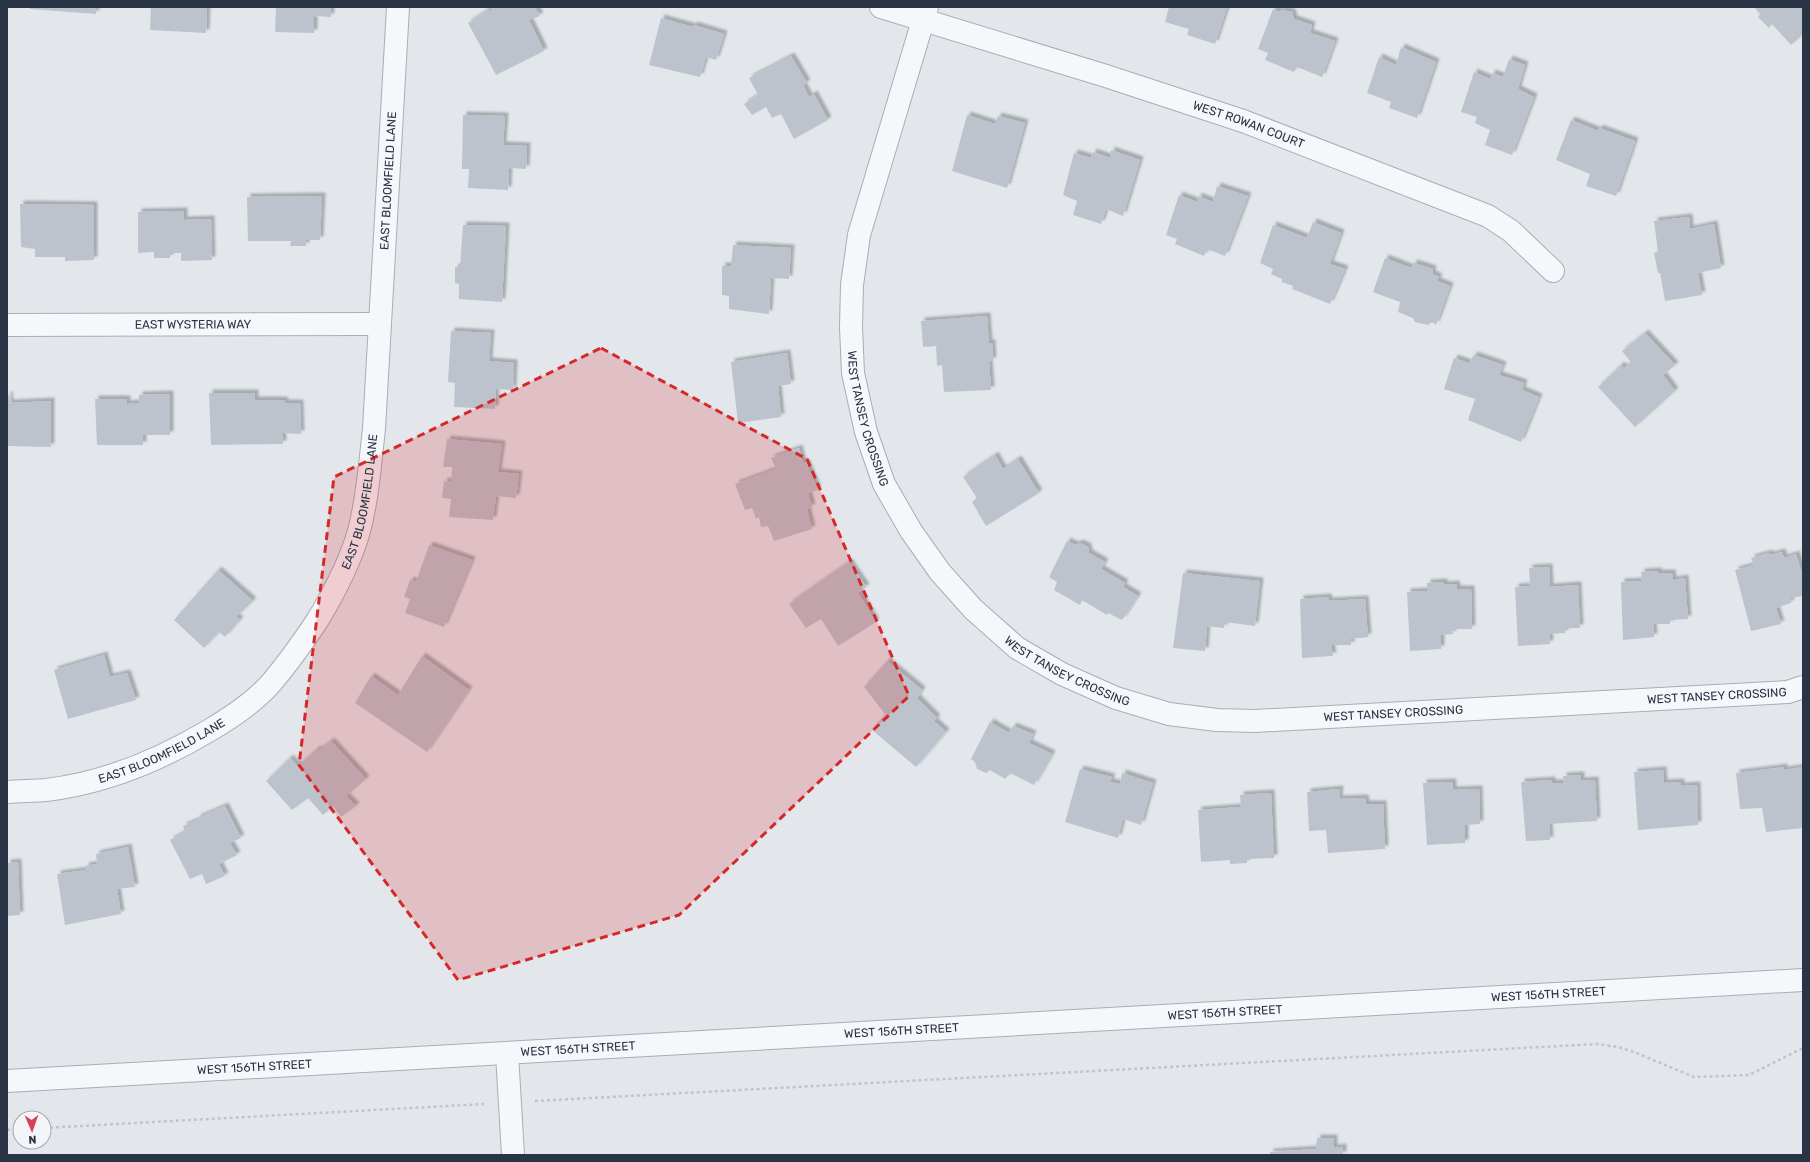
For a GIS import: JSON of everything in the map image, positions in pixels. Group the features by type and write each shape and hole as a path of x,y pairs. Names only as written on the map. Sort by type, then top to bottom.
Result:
{"street":[{"name":"EAST BLOOMFIELD LANE","path":"7,792 47,790 100,780 143,765 192,741 237,714 271,683 305,640 329,601 348,563 358,532 367,493 374,429 398,7"},
{"name":"WEST ROWAN COURT","path":"881,7 925,14 1243,121 1488,216 1511,231 1553,271"},
{"name":"WEST TANSEY CROSSING","path":"925,14 859,235 852,285 851,327 853,373 866,432 884,484 911,531 940,572 973,609 1017,648 1062,674 1116,698 1168,714 1217,720 1255,721 1780,692 1803,687"},
{"name":"EAST WYSTERIA WAY","path":"7,324 379,324"},
{"name":"WEST 156TH STREET","path":"7,1081 507,1054 1801,979"},
{"path":"507,1054 513,1155"}],"path":[{"path":"52,1128 1597,1044 1629,1050 1694,1076 1749,1075 1803,1048"}],"highlighted area":[{"path":"601,348 807,459 909,696 679,915 458,980 299,765 334,477"}],"building":[{"path":"30,7 96,7 96,14 30,9"},
{"path":"151,7 207,7 206,33 150,30"},
{"path":"276,7 331,7 331,17 314,16 314,33 275,32"},
{"path":"492,7 535,7 540,16 529,20 544,51 496,75 468,23 488,10 489,12 493,9"},
{"path":"1169,7 1227,7 1215,44 1187,35 1189,29 1165,22"},
{"path":"1754,7 1803,7 1803,34 1791,45 1772,24 1769,28 1758,17 1760,14"},
{"path":"1273,9 1279,12 1282,10 1292,12 1294,19 1312,25 1310,33 1335,41 1322,77 1297,67 1294,72 1265,60 1268,53 1258,49"},
{"path":"661,18 693,27 694,25 724,34 716,60 706,57 700,77 649,65"},
{"path":"1401,47 1436,62 1417,118 1389,108 1391,102 1367,93 1379,57 1396,65"},
{"path":"791,56 807,83 803,85 809,97 814,94 828,120 794,139 781,114 772,118 766,107 752,115 744,104 758,95 749,78"},
{"path":"1509,59 1525,65 1518,89 1534,97 1512,155 1485,145 1490,130 1475,123 1477,117 1461,112 1474,72 1490,79 1492,73 1503,77"},
{"path":"463,115 505,116 503,145 527,146 526,169 509,168 508,190 468,188 469,169 462,169"},
{"path":"967,115 995,124 998,116 1025,123 1007,188 952,171"},
{"path":"1571,120 1598,131 1599,128 1635,141 1616,196 1586,186 1590,174 1556,160"},
{"path":"1111,150 1140,160 1123,216 1106,209 1101,224 1073,215 1077,201 1063,195 1074,153 1091,158 1093,152 1110,158"},
{"path":"1217,186 1248,196 1225,256 1207,249 1204,256 1175,244 1177,239 1166,235 1179,195 1197,202 1198,196 1213,202"},
{"path":"322,196 320,240 306,240 306,246 290,246 291,241 248,241 247,197"},
{"path":"20,204 94,205 94,260 65,261 65,257 35,257 35,249 21,247"},
{"path":"184,211 184,220 211,219 212,260 181,261 181,253 170,253 170,258 154,258 154,252 138,253 138,212"},
{"path":"1689,217 1690,229 1714,224 1721,268 1698,273 1702,295 1665,301 1660,273 1658,273 1654,253 1658,252 1654,221"},
{"path":"1313,222 1341,233 1330,264 1345,269 1330,304 1292,289 1293,286 1282,282 1282,279 1271,274 1273,269 1260,263 1273,225 1307,238"},
{"path":"463,225 506,226 502,302 459,299 459,284 455,283 455,267 460,267"},
{"path":"733,245 791,248 789,279 771,278 769,314 729,309 729,296 722,295 722,266 731,266"},
{"path":"1385,258 1411,268 1414,263 1433,269 1432,274 1439,277 1437,281 1450,286 1436,325 1432,322 1428,325 1415,322 1413,318 1398,312 1400,302 1373,292"},
{"path":"987,316 989,343 992,343 993,361 989,361 991,390 944,392 942,365 937,366 936,346 923,347 921,321"},
{"path":"451,331 491,333 489,361 514,363 513,390 496,389 495,409 454,407 455,383 448,382"},
{"path":"1645,333 1675,365 1663,375 1675,391 1635,427 1598,387 1621,365 1624,368 1631,362 1622,351"},
{"path":"787,353 791,384 778,386 781,417 738,423 731,362"},
{"path":"1474,355 1503,365 1499,375 1524,383 1522,390 1539,397 1521,442 1468,420 1475,399 1444,389 1454,358 1469,363"},
{"path":"209,393 255,393 255,400 284,400 285,403 300,403 301,434 283,433 283,444 211,445"},
{"path":"170,394 170,435 143,435 143,445 97,445 95,399 127,399 127,404 139,403 139,395"},
{"path":"7,395 9,395 10,403 51,401 51,447 7,446"},
{"path":"447,439 502,444 498,472 519,474 516,498 496,496 493,520 449,517 451,499 442,498 444,481 451,482 452,467 443,467"},
{"path":"799,448 803,463 806,462 818,490 808,493 812,507 807,509 812,529 774,541 768,526 761,527 759,517 756,519 752,508 745,510 735,484 776,469 771,458"},
{"path":"995,455 1003,469 1018,459 1039,493 986,526 972,502 977,498 963,477"},
{"path":"1067,541 1075,545 1080,543 1088,547 1089,553 1105,562 1101,569 1125,583 1123,587 1138,596 1122,620 1108,613 1107,615 1082,600 1080,605 1054,590 1057,582 1049,577"},
{"path":"429,545 472,560 444,627 405,613 410,599 404,597 410,580 416,582"},
{"path":"1782,552 1784,558 1796,554 1803,577 1803,596 1790,598 1791,603 1776,608 1781,624 1751,631 1735,570 1754,565 1751,558 1769,553 1770,555"},
{"path":"849,562 866,587 858,593 876,622 838,646 821,619 806,628 789,604"},
{"path":"1549,567 1550,587 1578,585 1580,628 1565,628 1565,633 1549,634 1550,644 1518,646 1515,587 1530,586 1529,568"},
{"path":"218,570 253,601 236,617 240,620 225,637 219,632 204,648 174,620"},
{"path":"1658,571 1658,573 1672,573 1673,580 1685,578 1688,619 1670,620 1670,624 1653,624 1654,637 1623,640 1621,582 1642,581 1641,572"},
{"path":"1183,573 1260,581 1255,626 1225,622 1224,628 1207,626 1205,651 1173,648"},
{"path":"1444,582 1444,585 1456,584 1457,589 1471,589 1472,629 1452,629 1453,634 1441,635 1441,649 1410,651 1407,592 1427,591 1427,583"},
{"path":"1328,597 1329,601 1365,599 1368,637 1351,639 1351,645 1331,645 1333,656 1302,658 1300,599"},
{"path":"104,655 110,677 127,673 136,700 68,719 54,670"},
{"path":"422,656 469,690 427,752 355,703 371,676 398,695"},
{"path":"887,661 922,690 917,698 937,718 934,721 946,732 916,767 872,730 885,714 864,687"},
{"path":"990,722 1009,733 1013,726 1033,734 1029,743 1052,754 1034,785 1010,773 1005,779 990,770 986,773 977,769 975,762 971,759"},
{"path":"331,741 366,779 346,796 356,806 341,817 333,806 323,815 308,798 292,810 266,781 290,758 298,766 317,749 319,750"},
{"path":"1784,767 1784,770 1803,767 1803,828 1766,832 1762,808 1740,809 1736,773"},
{"path":"1080,769 1112,777 1110,782 1120,784 1122,773 1153,783 1141,825 1123,819 1118,838 1065,822"},
{"path":"1663,770 1664,783 1681,782 1681,786 1697,785 1698,825 1638,830 1634,772"},
{"path":"1581,775 1581,781 1595,780 1597,821 1549,824 1550,840 1526,841 1521,782 1552,780 1552,783 1564,783 1563,776"},
{"path":"1453,782 1453,790 1479,789 1480,824 1465,825 1465,843 1427,845 1423,783"},
{"path":"1340,789 1339,799 1365,798 1366,804 1383,804 1385,849 1328,853 1326,830 1309,831 1307,792"},
{"path":"1271,793 1274,858 1247,859 1247,863 1230,864 1230,860 1201,862 1198,810 1241,807 1240,795"},
{"path":"225,806 241,838 230,843 237,855 219,864 225,876 206,884 202,874 190,879 170,840 185,832 183,826 198,820 197,818"},
{"path":"128,847 135,887 117,889 121,914 65,925 57,874 86,870 85,866 97,864 96,854"},
{"path":"18,862 20,915 7,916 7,863"},
{"path":"1317,1138 1334,1138 1334,1148 1343,1147 1343,1155 1270,1155 1270,1152 1316,1149"}]}
